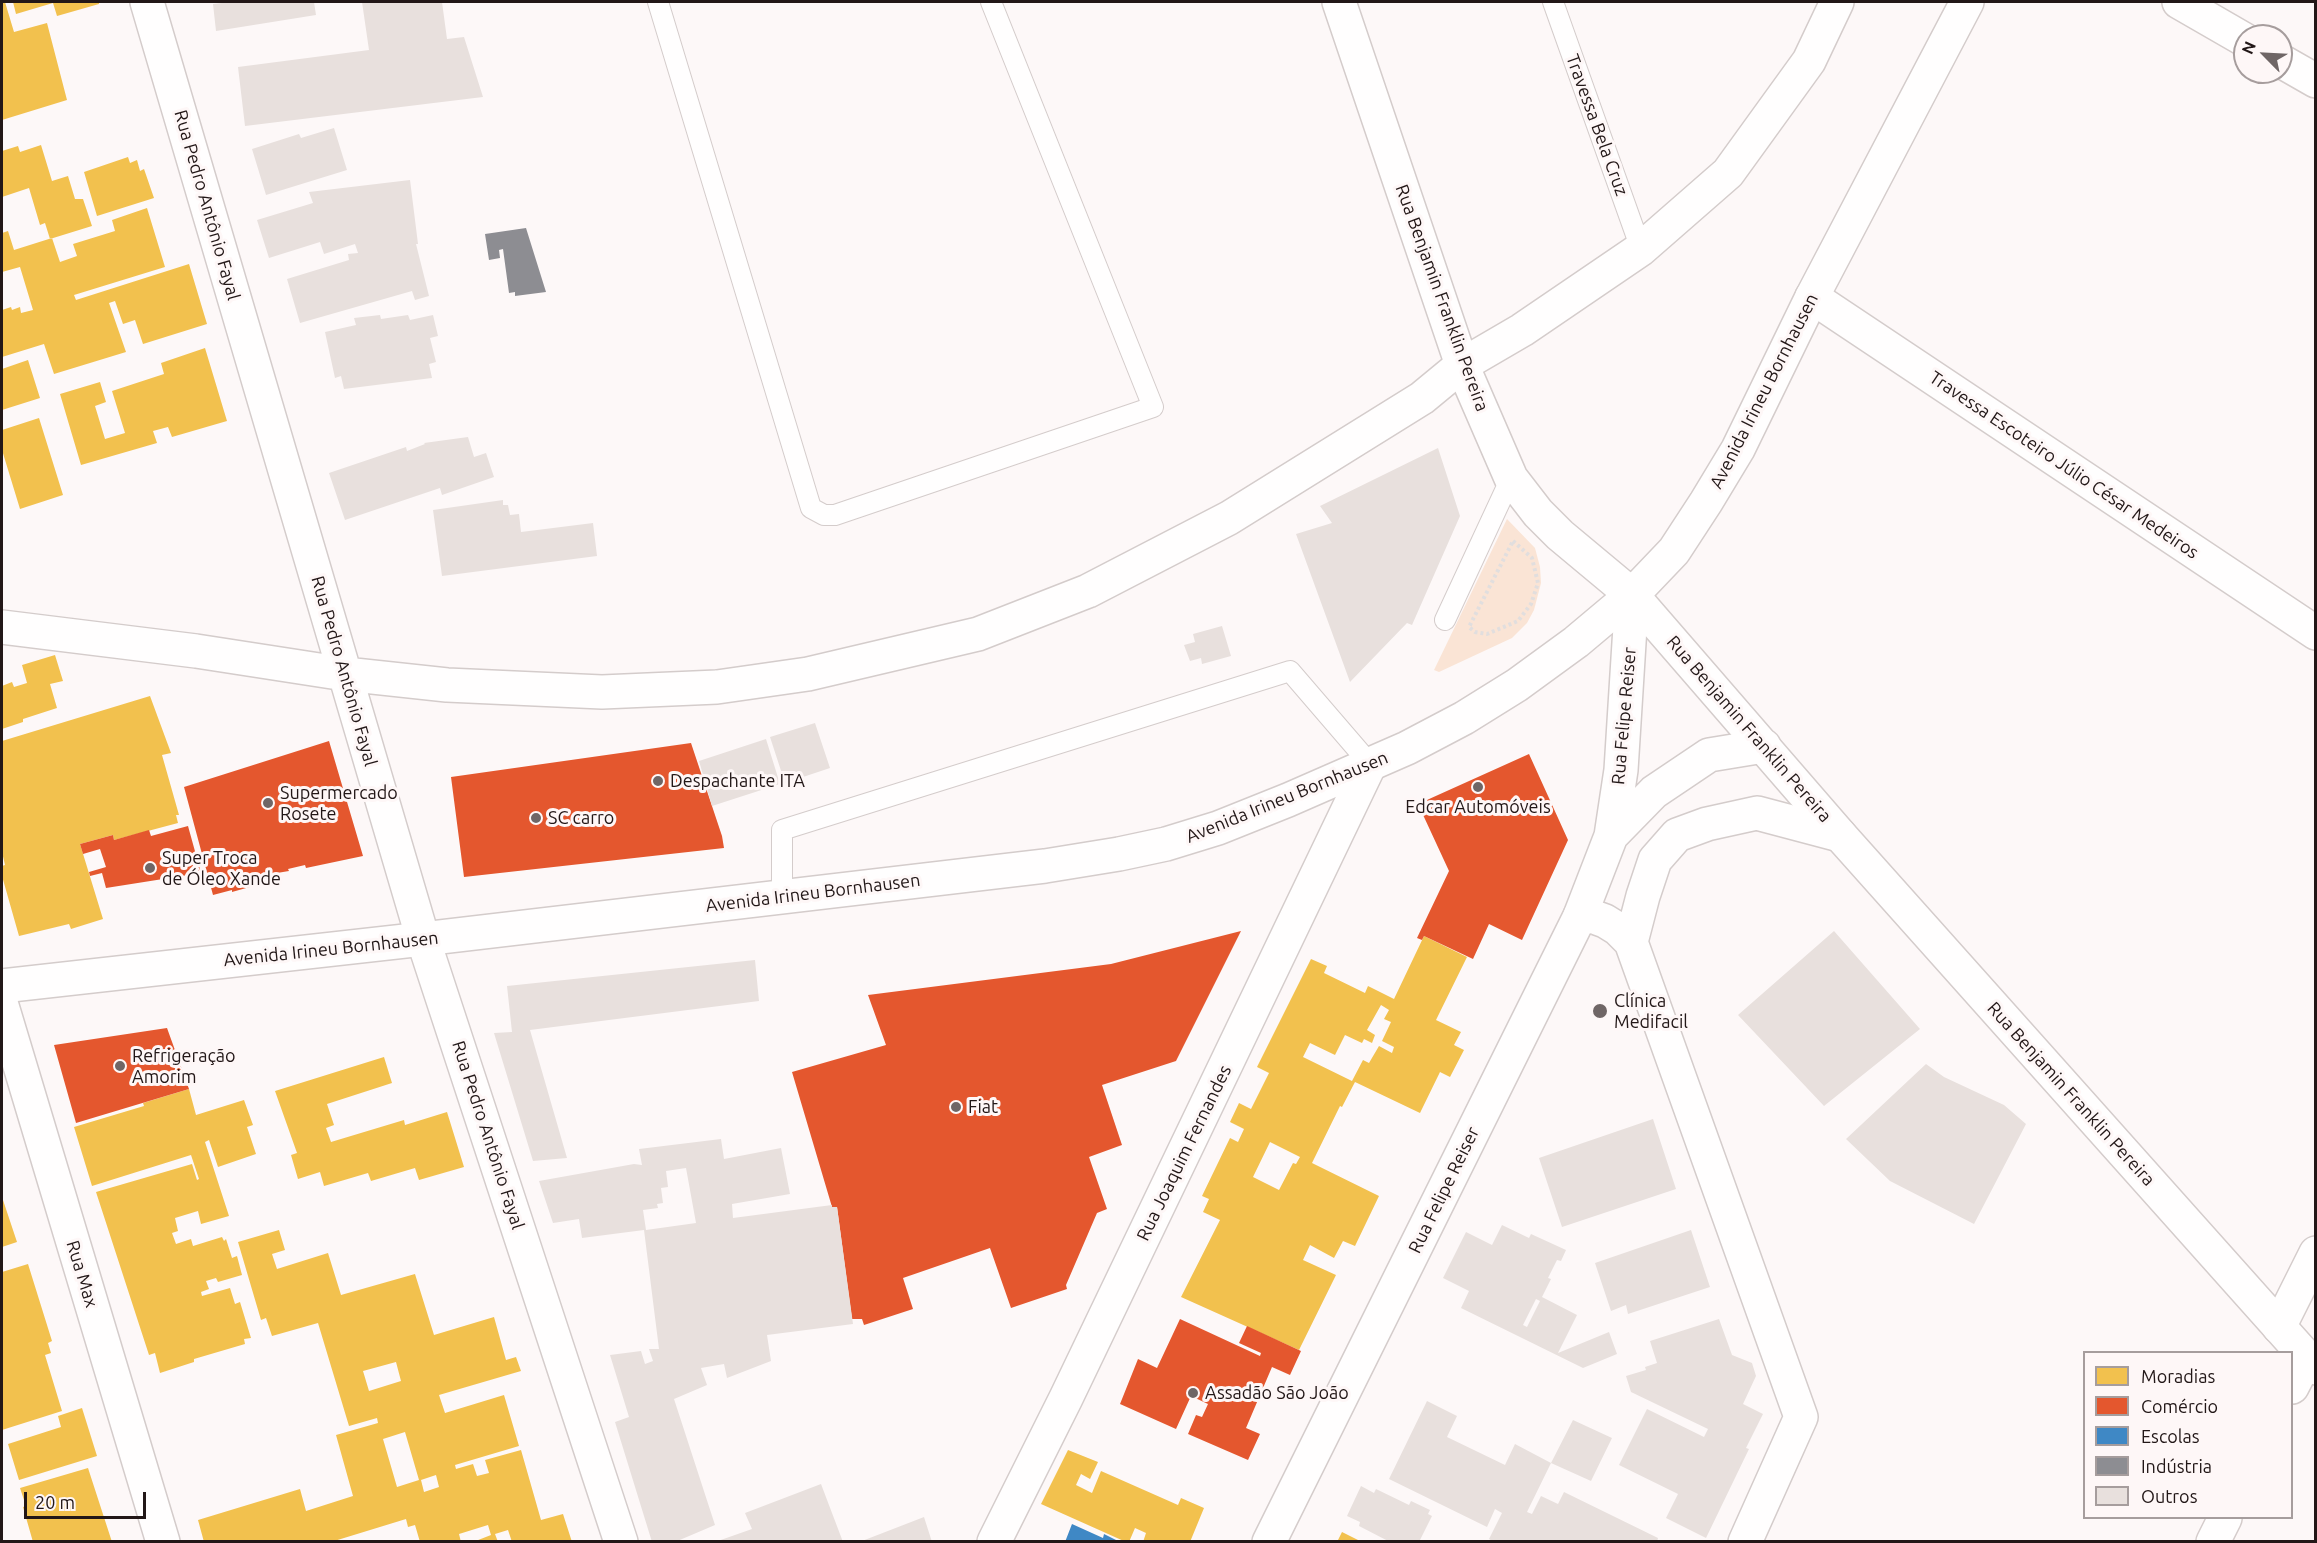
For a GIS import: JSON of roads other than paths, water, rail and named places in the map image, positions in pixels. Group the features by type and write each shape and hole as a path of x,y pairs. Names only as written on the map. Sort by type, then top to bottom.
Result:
{"street":[{"name":"Rua Pedro Antônio Fayal","path":"147,2 423,939 621,1542"},
{"name":"Rua Benjamin Franklin Pereira","path":"1339,2 1462,365 1511,478 1538,513 1560,536 1632,595 1840,835 2311,1363"},
{"path":"2,627 196,651 345,674 447,685 602,692 717,687 808,675 978,634 1088,591 1229,518 1422,398 1462,365 1522,330 1641,249 1728,173 1809,61 1837,2"},
{"name":"Avenida Irineu Bornhausen","path":"2,986 1045,866 1166,844 1238,820 1407,748 1464,718 1509,690 1576,642 1632,595 1674,551 1712,494 1738,449 1812,297 1967,2"},
{"path":"2179,2 2233,33"},
{"path":"2293,68 2316,81"},
{"name":"Travessa Escoteiro Júlio César Medeiros","path":"1812,297 2316,633"},
{"name":"Rua Felipe Reiser","path":"1269,1542 1580,916 1611,836 1621,770 1632,595"},
{"name":"Rua Felipe Reiser","path":"1611,836 1654,792 1709,754 1764,746"},
{"name":"Rua Joaquim Fernandes","path":"994,1542 1066,1398 1370,764"},
{"path":"1631,942 1655,860 1677,835 1707,824 1757,813 1840,835"},
{"path":"1580,916 1605,921 1618,929 1631,942 1801,1417 1745,1542"},
{"name":"Rua Max","path":"2,1006 163,1542"},
{"path":"2279,1327 2316,1253"},
{"path":"2293,1386 2311,1363"},
{"path":"2213,1542 2224,1519"}],"lane":[{"path":"658,2 811,508 824,515 835,515 1153,406 991,2"},
{"name":"Travessa Bela Cruz","path":"1552,2 1641,249"},
{"path":"1445,620 1511,478"},
{"path":"782,896 782,830 1290,671 1370,764"}],"place":[{"name":"Despachante ITA","path":"658,781"},
{"name":"Edcar Automóveis","path":"1478,787"},
{"name":"Supermercado Rosete","path":"268,803"},
{"name":"SC carro","path":"536,818"},
{"name":"Super Troca de Óleo Xande","path":"150,868"},
{"name":"Clínica Medifacil","path":"1600,1011"},
{"name":"Refrigeração Amorim","path":"120,1066"},
{"name":"Fiat","path":"956,1107"},
{"name":"Assadão São João","path":"1193,1393"}]}
